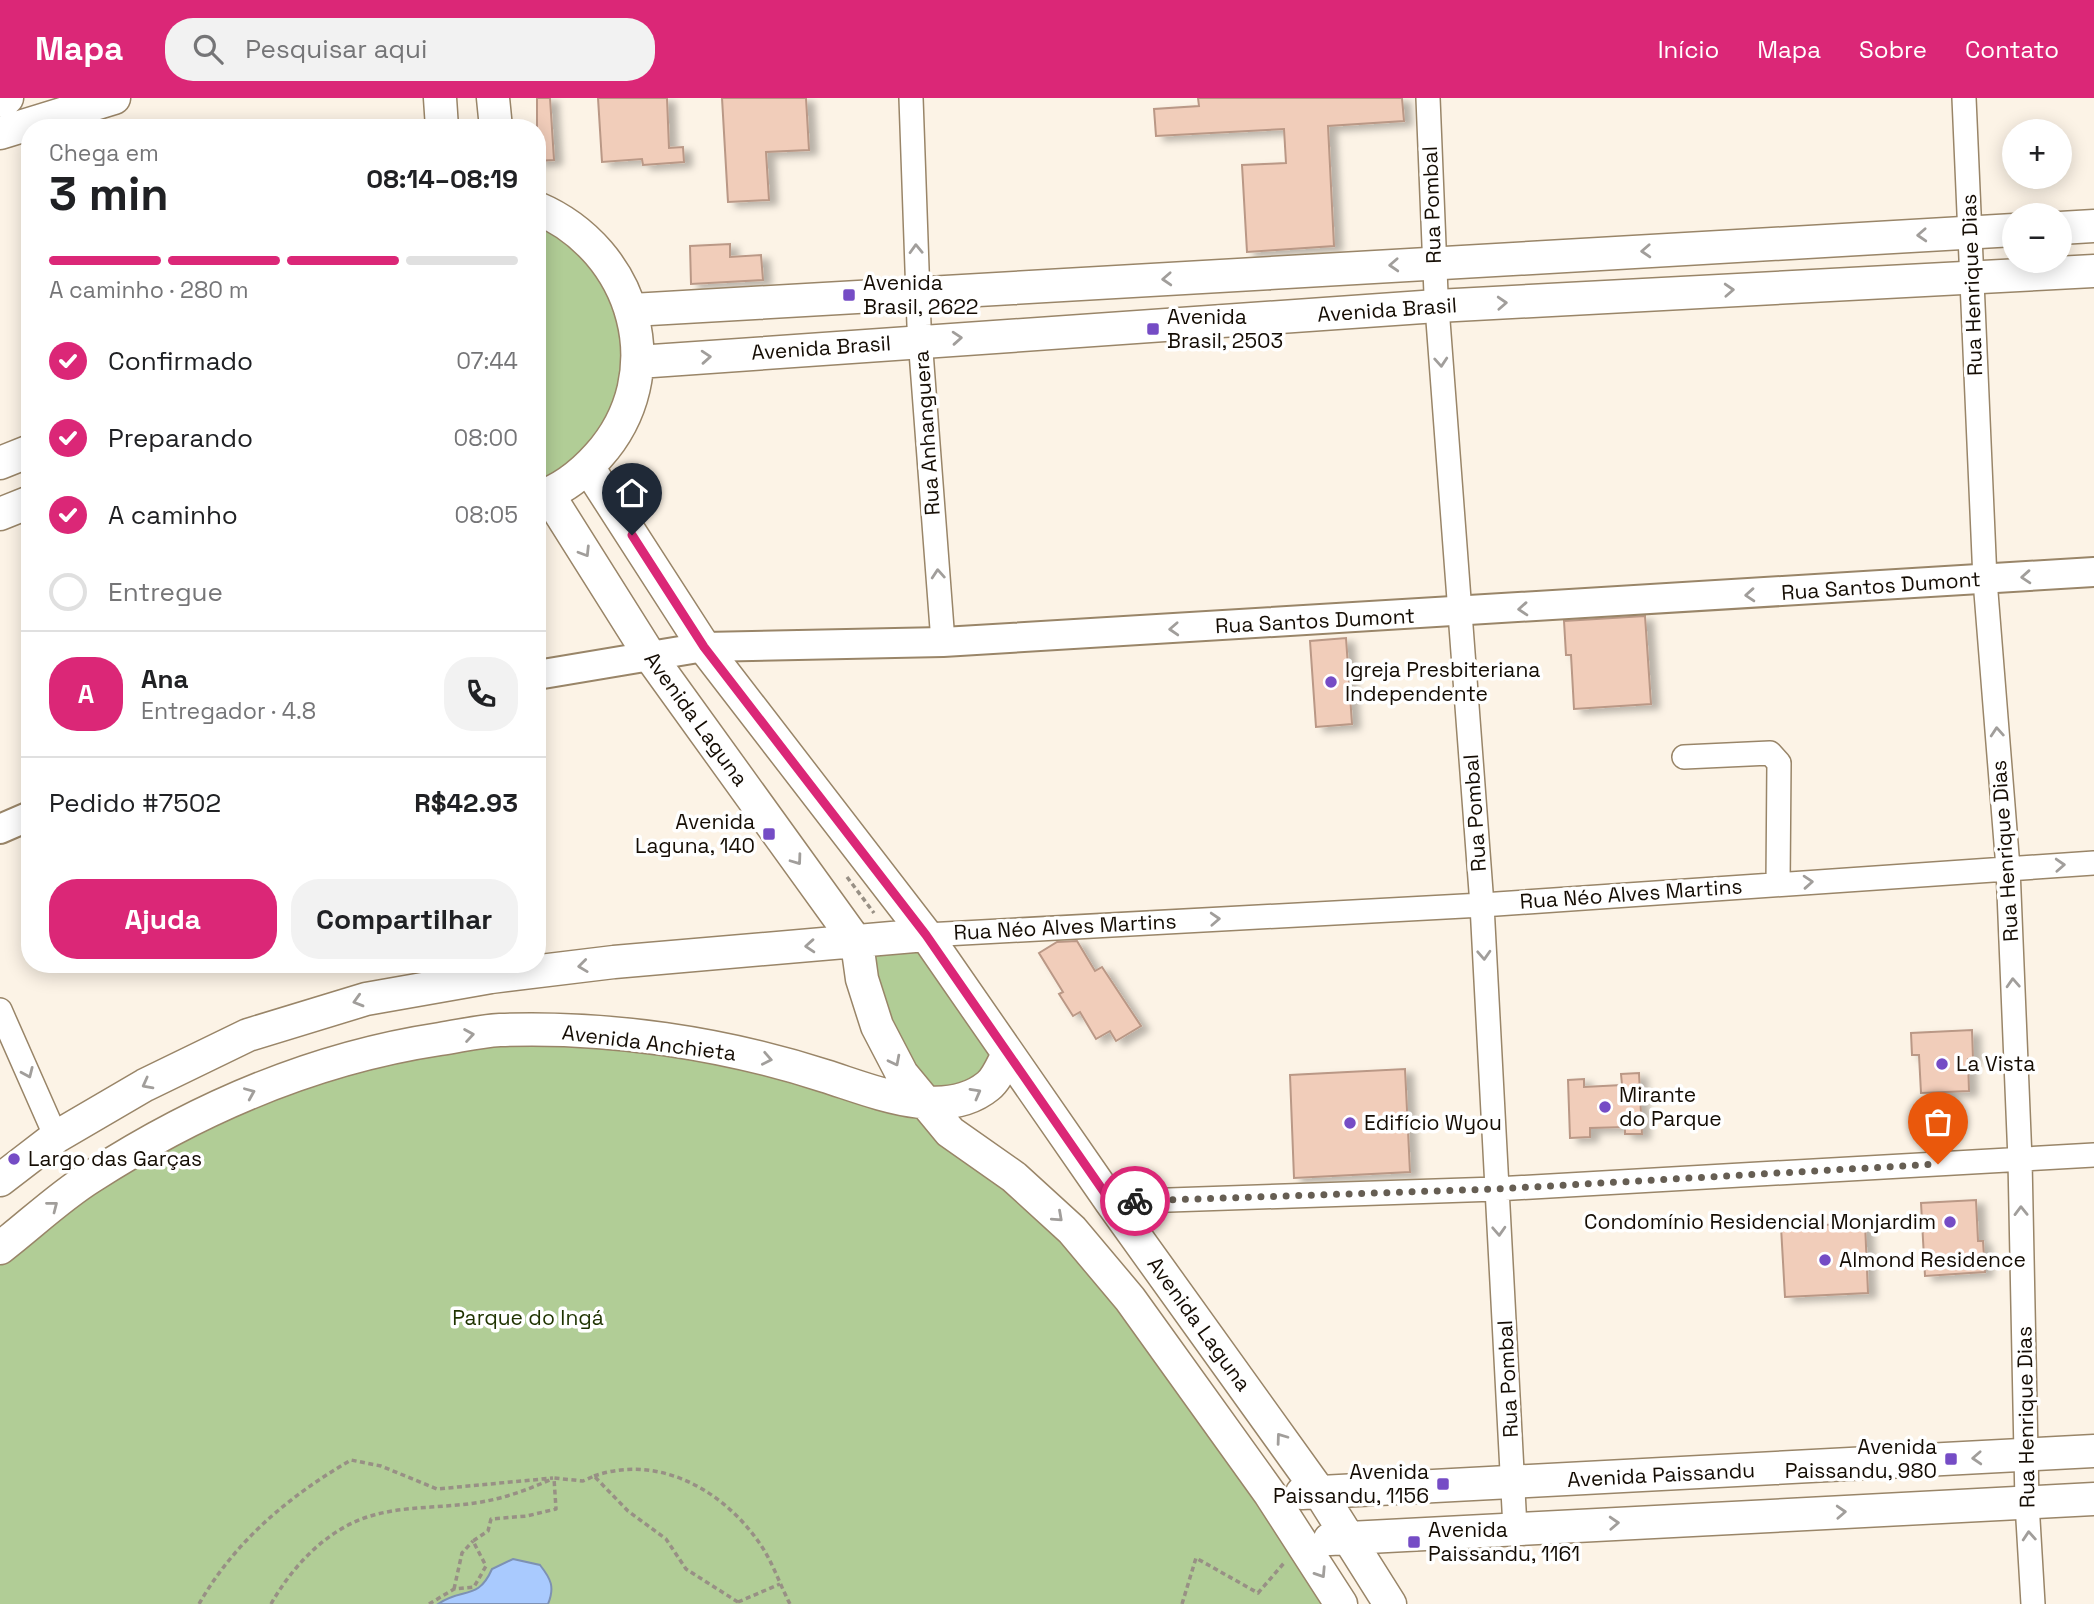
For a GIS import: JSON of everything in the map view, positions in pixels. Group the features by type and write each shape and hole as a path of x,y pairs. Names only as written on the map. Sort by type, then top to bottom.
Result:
{"main road":[{"path":"0,100 7,98"},
{"path":"46,119 114,98"},
{"path":"440,98 441,119"},
{"path":"493,98 495,119"},
{"path":"0,133 21,127"},
{"path":"546,213 582,234 614,271 632,310 638,362 633,391 623,419 608,445 577,478 546,494"},
{"path":"2072,227 2094,226"},
{"name":"Avenida Brasil","path":"632,310 2002,231"},
{"name":"Avenida Brasil","path":"638,362 920,340 1437,306 2094,271"},
{"path":"0,463 21,455"},
{"name":"Avenida Laguna","path":"588,467 704,647 926,935 1111,1202 1320,1493 1390,1604"},
{"name":"Avenida Laguna","path":"546,500 650,656 858,943 862,978 877,1026 902,1074 950,1132 1014,1177 1072,1230 1130,1299 1270,1494 1341,1604"},
{"path":"0,514 21,506"},
{"name":"Rua Néo Alves Martins","path":"546,970 926,935"},
{"name":"Rua Néo Alves Martins","path":"0,1180 56,1137 145,1085 247,1035 366,999 524,973"},
{"name":"Avenida Anchieta","path":"0,1248 89,1178 194,1116 301,1071 419,1042 499,1030 618,1035 690,1044 780,1062 857,1086 925,1103 960,1102 989,1085 1008,1054"},
{"name":"Avenida Paissandu","path":"1270,1494 2094,1451"},
{"path":"1301,1543 1348,1537 2094,1499"}],"street":[{"name":"Rua Anhanguera","path":"911,98 917,295 943,642"},
{"name":"Rua Pombal","path":"1428,98 1437,306 1482,905 1515,1528"},
{"name":"Rua Henrique Dias","path":"1964,98 1985,580 2008,868 2020,1160 2027,1503 2034,1604"},
{"name":"Rua Santos Dumont","path":"546,673 704,647 943,642 1460,613 2094,572"},
{"path":"1684,757 1770,753 1776,757 1779,763 1778,884"},
{"path":"0,829 21,821"},
{"name":"Rua Néo Alves Martins","path":"926,935 1482,905 2094,863"},
{"path":"0,1010 56,1137"},
{"path":"1111,1202 1496,1189 2094,1156"}],"path":[{"path":"199,1604 216,1574 243,1541 318,1479 351,1460 381,1466 437,1489 554,1478 583,1481 609,1471 655,1471 702,1487 721,1501 758,1540 790,1604"},
{"path":"594,1476 628,1511 666,1539 686,1569 739,1603 780,1584"},
{"path":"454,1589 462,1553 488,1531 491,1519 527,1516 556,1509 554,1478"},
{"path":"271,1604 297,1564 342,1530 374,1515 475,1503 517,1494 554,1478"},
{"path":"429,1604 454,1589 474,1587 486,1566 473,1541"},
{"path":"1182,1604 1196,1558 1258,1593 1301,1543"}],"green space":[{"path":"546,218 632,310 623,419 546,490"},
{"name":"Parque do Ingá","path":"926,935 1008,1054 989,1085 927,1103 1071,1230 1336,1604 0,1604 0,1248 89,1178 301,1071 595,1032 924,1103 857,943"}],"water":[{"path":"513,1559 540,1565 551,1583 548,1604 438,1604 475,1590 487,1579 492,1569"}],"building":[{"path":"537,98 550,98 554,160 546,160 546,119 537,119"},
{"path":"598,98 667,98 669,148 683,147 684,162 643,165 642,159 602,162"},
{"path":"722,98 806,98 809,150 766,152 769,200 728,202"},
{"path":"1198,98 1402,98 1404,121 1328,126 1334,246 1247,252 1242,165 1286,163 1284,129 1156,136 1154,109 1199,106"},
{"path":"730,244 730,257 761,255 763,280 691,284 690,246"},
{"path":"1645,616 1651,704 1574,709 1571,655 1566,655 1564,621"},
{"name":"Igreja Presbiteriana Independente","path":"1346,638 1352,724 1316,727 1310,641"},
{"path":"1077,941 1095,971 1102,967 1141,1026 1116,1041 1110,1031 1096,1039 1080,1012 1073,1016 1059,994 1063,992 1039,953 1057,942"},
{"name":"La Vista","path":"1972,1030 1973,1059 1968,1059 1969,1091 1921,1093 1919,1055 1912,1055 1911,1033"},
{"name":"Edifício Wyou","path":"1405,1069 1410,1172 1294,1178 1290,1075"},
{"name":"Mirante do Parque","path":"1639,1073 1642,1134 1625,1134 1625,1127 1590,1128 1590,1137 1570,1138 1568,1080 1584,1079 1584,1087 1622,1085 1621,1074"},
{"name":"Condomínio Residencial Monjardim","path":"1976,1200 1978,1241 1983,1241 1985,1272 1925,1276 1921,1203"},
{"name":"Almond Residence","path":"1865,1223 1868,1293 1785,1297 1781,1227"}],"way so far":[{"path":"1135,1201 1496,1189 1938,1164"}],"place":[{"name":"Avenida Brasil, 2622","path":"849,295"},
{"name":"Avenida Brasil, 2503","path":"1153,329"},
{"name":"Igreja Presbiteriana Independente","path":"1331,682"},
{"name":"Avenida Laguna, 140","path":"769,834"},
{"name":"La Vista","path":"1942,1064"},
{"name":"Mirante do Parque","path":"1605,1107"},
{"name":"Edifício Wyou","path":"1350,1123"},
{"name":"Largo das Garças","path":"14,1159"},
{"name":"Condomínio Residencial Monjardim","path":"1950,1222"},
{"name":"Almond Residence","path":"1825,1260"},
{"name":"Avenida Paissandu, 980","path":"1951,1459"},
{"name":"Avenida Paissandu, 1156","path":"1443,1484"},
{"name":"Avenida Paissandu, 1161","path":"1414,1542"}],"route":[{"path":"632,535 704,647 926,935 1111,1202 1135,1201"}]}
